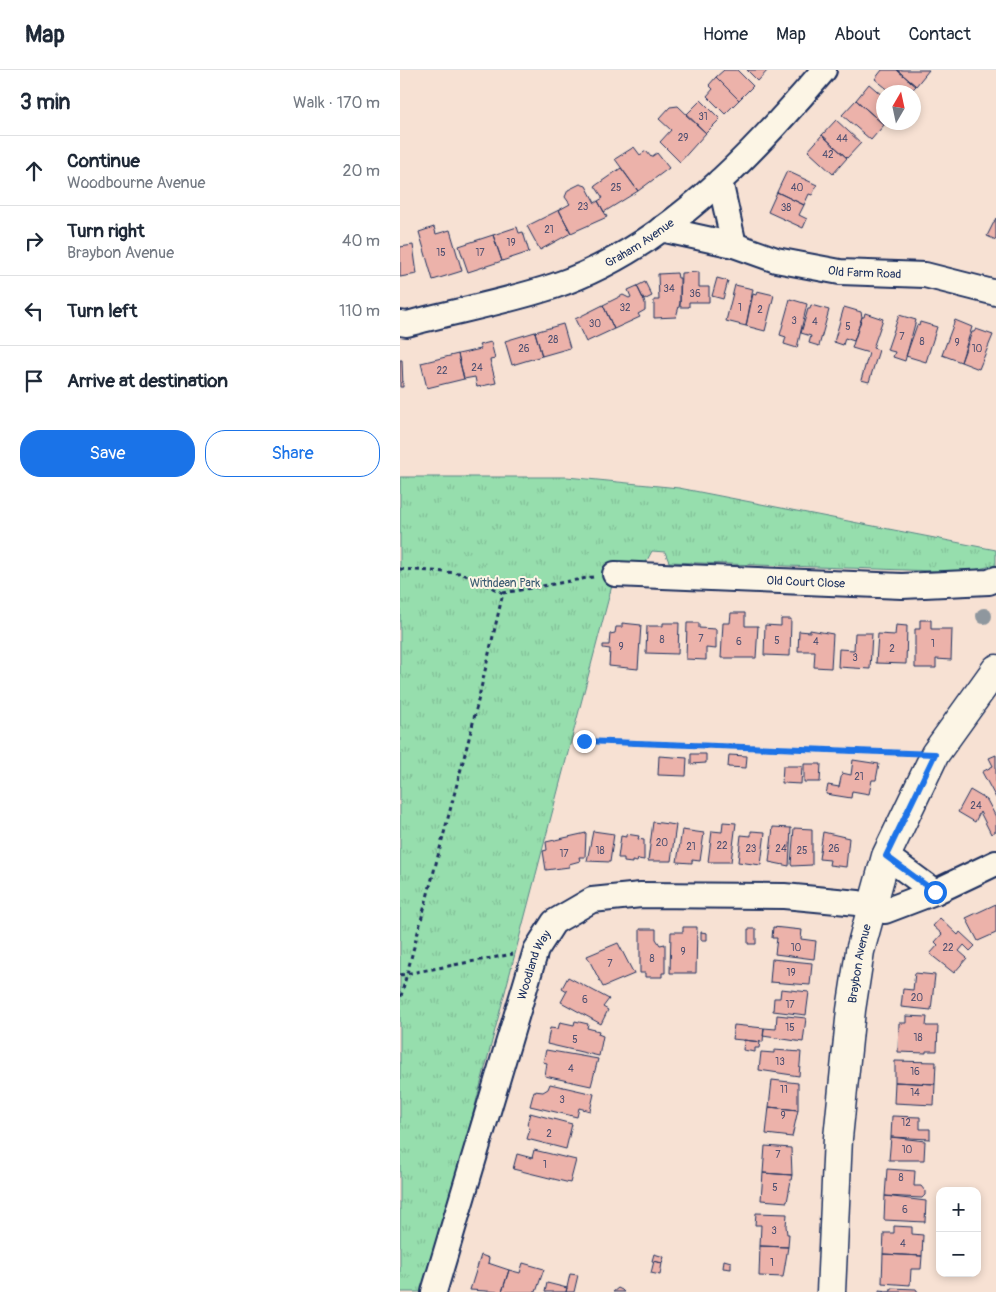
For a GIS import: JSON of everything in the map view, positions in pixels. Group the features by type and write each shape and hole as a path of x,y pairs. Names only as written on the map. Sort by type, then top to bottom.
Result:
{"street":[{"name":"Graham Avenue","path":"400,323 406,324 554,286 609,262 661,229 720,181 793,106 824,70"},
{"path":"720,181 734,245"},
{"name":"Old Farm Road","path":"661,229 734,245 776,260 840,272 925,275 996,293"},
{"name":"Old Court Close","path":"615,574 902,586 990,582 996,579"},
{"name":"Braybon Avenue","path":"831,1292 838,1138 851,1010 860,951 886,856 935,754 996,669"},
{"path":"886,856 935,892"},
{"name":"Woodland Way","path":"434,1292 536,950 554,922 592,900 641,895 784,896 858,903 885,911 935,892 996,863"}],"path":[{"path":"400,569 461,572 503,593 615,574"},
{"path":"400,1000 472,727 503,593"},
{"path":"584,741 935,754"},
{"path":"400,975 536,950"}],"green space":[{"name":"Withdean Park","path":"400,477 567,477 679,488 996,550 996,565 965,572 669,562 665,552 652,551 645,564 615,574 426,1292 400,1292"}],"building":[{"path":"724,70 737,70 753,86 739,100 716,77"},
{"path":"747,70 768,70 758,81"},
{"path":"882,70 897,70 915,85 882,85 875,79"},
{"path":"897,70 929,70 915,85"},
{"path":"716,77 739,100 725,114 707,96 713,89 709,85"},
{"path":"869,84 876,90 876,118 856,100"},
{"path":"701,100 720,119 706,133 686,115"},
{"path":"856,100 876,118 876,130 880,130 871,140 842,115"},
{"path":"678,106 706,133 680,162 660,142 671,130 659,119 670,107"},
{"path":"836,120 861,143 847,158 822,135"},
{"path":"822,135 847,158 833,174 808,151"},
{"path":"634,147 640,155 646,151 651,157 657,153 669,168 638,191 615,159"},
{"path":"621,168 638,191 604,212 598,201 603,198 595,186"},
{"path":"787,171 817,185 812,195 809,194 804,205 777,192"},
{"path":"580,184 586,186 595,203 598,201 607,217 571,233 559,210 570,204 565,197 568,190"},
{"path":"777,192 804,205 799,215 807,219 803,228 768,212"},
{"path":"559,210 571,233 540,250 527,226"},
{"path":"996,218 996,240 987,236"},
{"path":"434,227 436,234 450,230 462,271 433,280 419,232"},
{"path":"517,227 519,233 523,232 529,252 502,261 493,235"},
{"path":"493,235 502,261 468,272 459,246"},
{"path":"413,245 417,274 400,277 400,247"},
{"path":"699,272 699,287 709,287 709,302 689,302 689,307 680,307 681,273"},
{"path":"677,273 678,278 680,278 680,303 676,317 654,318 654,300 659,300 658,274"},
{"path":"717,278 728,281 723,299 712,296"},
{"path":"645,282 652,296 644,300 637,286"},
{"path":"735,285 753,289 746,326 726,321"},
{"path":"637,286 645,303 645,310 638,314 640,317 614,329 603,305 623,295 631,297 628,290"},
{"path":"757,291 774,295 765,331 746,326 753,294 756,295"},
{"path":"790,299 807,304 797,348 784,344 786,337 780,335"},
{"path":"603,305 614,329 586,342 575,319"},
{"path":"811,305 829,310 819,346 809,343 811,336 801,333"},
{"path":"844,307 861,312 862,317 854,341 845,338 843,345 834,342"},
{"path":"865,313 883,319 873,348 879,350 869,382 861,380 869,353 852,348"},
{"path":"899,315 916,320 905,361 893,357 895,352 887,350"},
{"path":"955,320 972,327 961,362 942,355"},
{"path":"920,322 937,327 926,362 906,356 917,325 919,326"},
{"path":"563,324 570,348 542,356 535,332"},
{"path":"976,329 993,335 979,369 961,362 972,332"},
{"path":"535,332 542,356 512,365 505,341"},
{"path":"491,342 495,359 490,360 496,383 477,387 475,377 464,379 458,354 481,349 479,345"},
{"path":"458,354 464,379 427,388 421,363"},
{"path":"400,360 402,360 403,387 400,387"},
{"path":"731,613 745,613 745,626 758,626 756,658 721,658 723,623 730,623"},
{"path":"781,619 791,619 790,656 764,655 765,625 781,626"},
{"path":"920,620 931,620 931,629 952,629 951,660 936,659 936,668 915,668 915,629 920,629"},
{"path":"622,623 641,625 638,669 609,666 610,649 603,648 603,645 609,645 610,634 615,633 616,627 622,627"},
{"path":"663,623 679,623 678,654 646,653 647,626 663,626"},
{"path":"687,623 699,623 699,628 716,629 716,649 706,648 706,660 686,659"},
{"path":"896,625 907,626 906,664 876,663 878,634 895,635"},
{"path":"810,630 833,634 831,668 814,667 815,651 798,651 799,631 810,632"},
{"path":"855,633 872,633 870,669 838,667 839,649 854,650"},
{"path":"691,754 706,754 706,763 691,764"},
{"path":"729,755 747,756 746,768 728,767"},
{"path":"996,755 996,798 982,772 993,766 989,758"},
{"path":"659,756 687,758 686,776 658,775"},
{"path":"853,760 879,764 876,780 872,780 869,794 852,791 851,798 826,794 828,785 839,787 842,773 851,775"},
{"path":"804,764 821,764 820,782 804,782"},
{"path":"783,766 802,766 801,784 782,783"},
{"path":"970,790 987,800 996,817 996,831 991,834 980,812 975,822 958,812"},
{"path":"653,822 676,825 671,861 648,861"},
{"path":"723,822 736,823 731,862 708,862 712,831 722,832"},
{"path":"773,827 791,828 789,866 769,862"},
{"path":"794,828 812,829 812,865 792,866 791,864"},
{"path":"682,830 704,833 700,861 692,860 692,863 677,862"},
{"path":"593,831 614,834 610,862 587,861"},
{"path":"751,831 765,832 761,865 738,862 741,835 751,836"},
{"path":"823,832 849,838 846,867 829,865 830,860 819,859"},
{"path":"586,833 585,857 579,857 580,861 569,864 569,867 546,870 543,851 547,850 546,842"},
{"path":"626,834 639,836 638,839 644,840 644,860 638,859 637,862 632,861 632,863 624,862 624,858 618,858 621,836 626,837"},
{"path":"996,904 996,933 978,941 966,918"},
{"path":"940,918 958,935 960,932 975,946 970,951 964,945 959,951 967,958 954,973 930,954 938,945 935,942 942,934 933,926"},
{"path":"683,927 697,927 696,973 670,973 671,932 683,932"},
{"path":"773,927 802,930 801,939 816,941 814,959 775,954 777,938 772,938"},
{"path":"640,929 656,929 656,939 660,945 665,944 665,973 662,973 662,977 645,977 645,973 640,973"},
{"path":"748,929 756,929 756,944 748,944"},
{"path":"701,932 707,933 707,940 701,940"},
{"path":"618,943 634,974 603,987 587,956"},
{"path":"772,959 812,963 810,985 770,982"},
{"path":"915,973 935,975 931,1010 901,1007 903,989 913,990"},
{"path":"568,977 609,999 603,1007 608,1010 601,1024 561,1002 567,991 562,988"},
{"path":"781,989 809,992 806,1015 773,1011 774,998 780,998"},
{"path":"777,1015 806,1018 803,1042 763,1036 764,1028 776,1029"},
{"path":"906,1016 927,1017 926,1026 938,1026 937,1051 926,1051 926,1053 898,1052 899,1023 906,1023"},
{"path":"575,1021 588,1024 587,1028 599,1031 598,1034 603,1036 599,1056 547,1044 550,1028 558,1029 560,1022 574,1025"},
{"path":"734,1025 764,1028 763,1042 732,1039"},
{"path":"744,1040 760,1042 759,1048 755,1048 755,1052 743,1050"},
{"path":"546,1050 598,1059 591,1086 545,1076 547,1063 543,1062"},
{"path":"774,1050 801,1052 799,1076 759,1070 761,1052 774,1053"},
{"path":"895,1061 936,1062 935,1084 895,1082"},
{"path":"772,1080 798,1083 798,1110 769,1107"},
{"path":"895,1082 935,1084 934,1105 894,1103"},
{"path":"550,1084 594,1094 590,1111 579,1108 577,1117 530,1106 534,1091 543,1092 548,1089"},
{"path":"769,1107 798,1110 792,1137 766,1134"},
{"path":"530,1113 572,1124 566,1149 527,1139 530,1129 527,1124"},
{"path":"892,1116 920,1117 920,1129 930,1129 930,1139 891,1137"},
{"path":"891,1137 925,1141 924,1160 889,1160"},
{"path":"765,1146 791,1148 792,1175 763,1173"},
{"path":"534,1150 576,1160 570,1183 513,1169 517,1154 532,1158"},
{"path":"887,1169 915,1171 914,1186 921,1186 925,1191 925,1195 922,1198 885,1196"},
{"path":"763,1173 792,1175 787,1202 761,1200"},
{"path":"885,1196 926,1201 925,1222 884,1220"},
{"path":"756,1213 787,1214 788,1247 760,1246 761,1225 755,1225"},
{"path":"894,1226 912,1227 912,1234 923,1235 922,1256 883,1254 884,1233 894,1233"},
{"path":"760,1246 788,1247 783,1277 759,1276"},
{"path":"654,1254 664,1257 662,1263 652,1261"},
{"path":"883,1254 922,1256 921,1269 911,1269 910,1285 882,1283"},
{"path":"481,1255 489,1258 488,1263 509,1270 502,1292 470,1290"},
{"path":"724,1260 731,1262 731,1269 723,1268"},
{"path":"654,1261 662,1263 660,1275 651,1273"},
{"path":"523,1263 544,1269 536,1292 502,1292 509,1270 520,1273"},
{"path":"570,1274 578,1275 574,1292 566,1292"},
{"path":"547,1283 567,1288 566,1292 545,1292"},
{"path":"618,1288 622,1290 624,1292 613,1292"},
{"path":"891,1288 916,1289 918,1292 879,1292 879,1290 891,1291"}],"route":[{"path":"584,741 935,754 886,856 935,892"}]}
